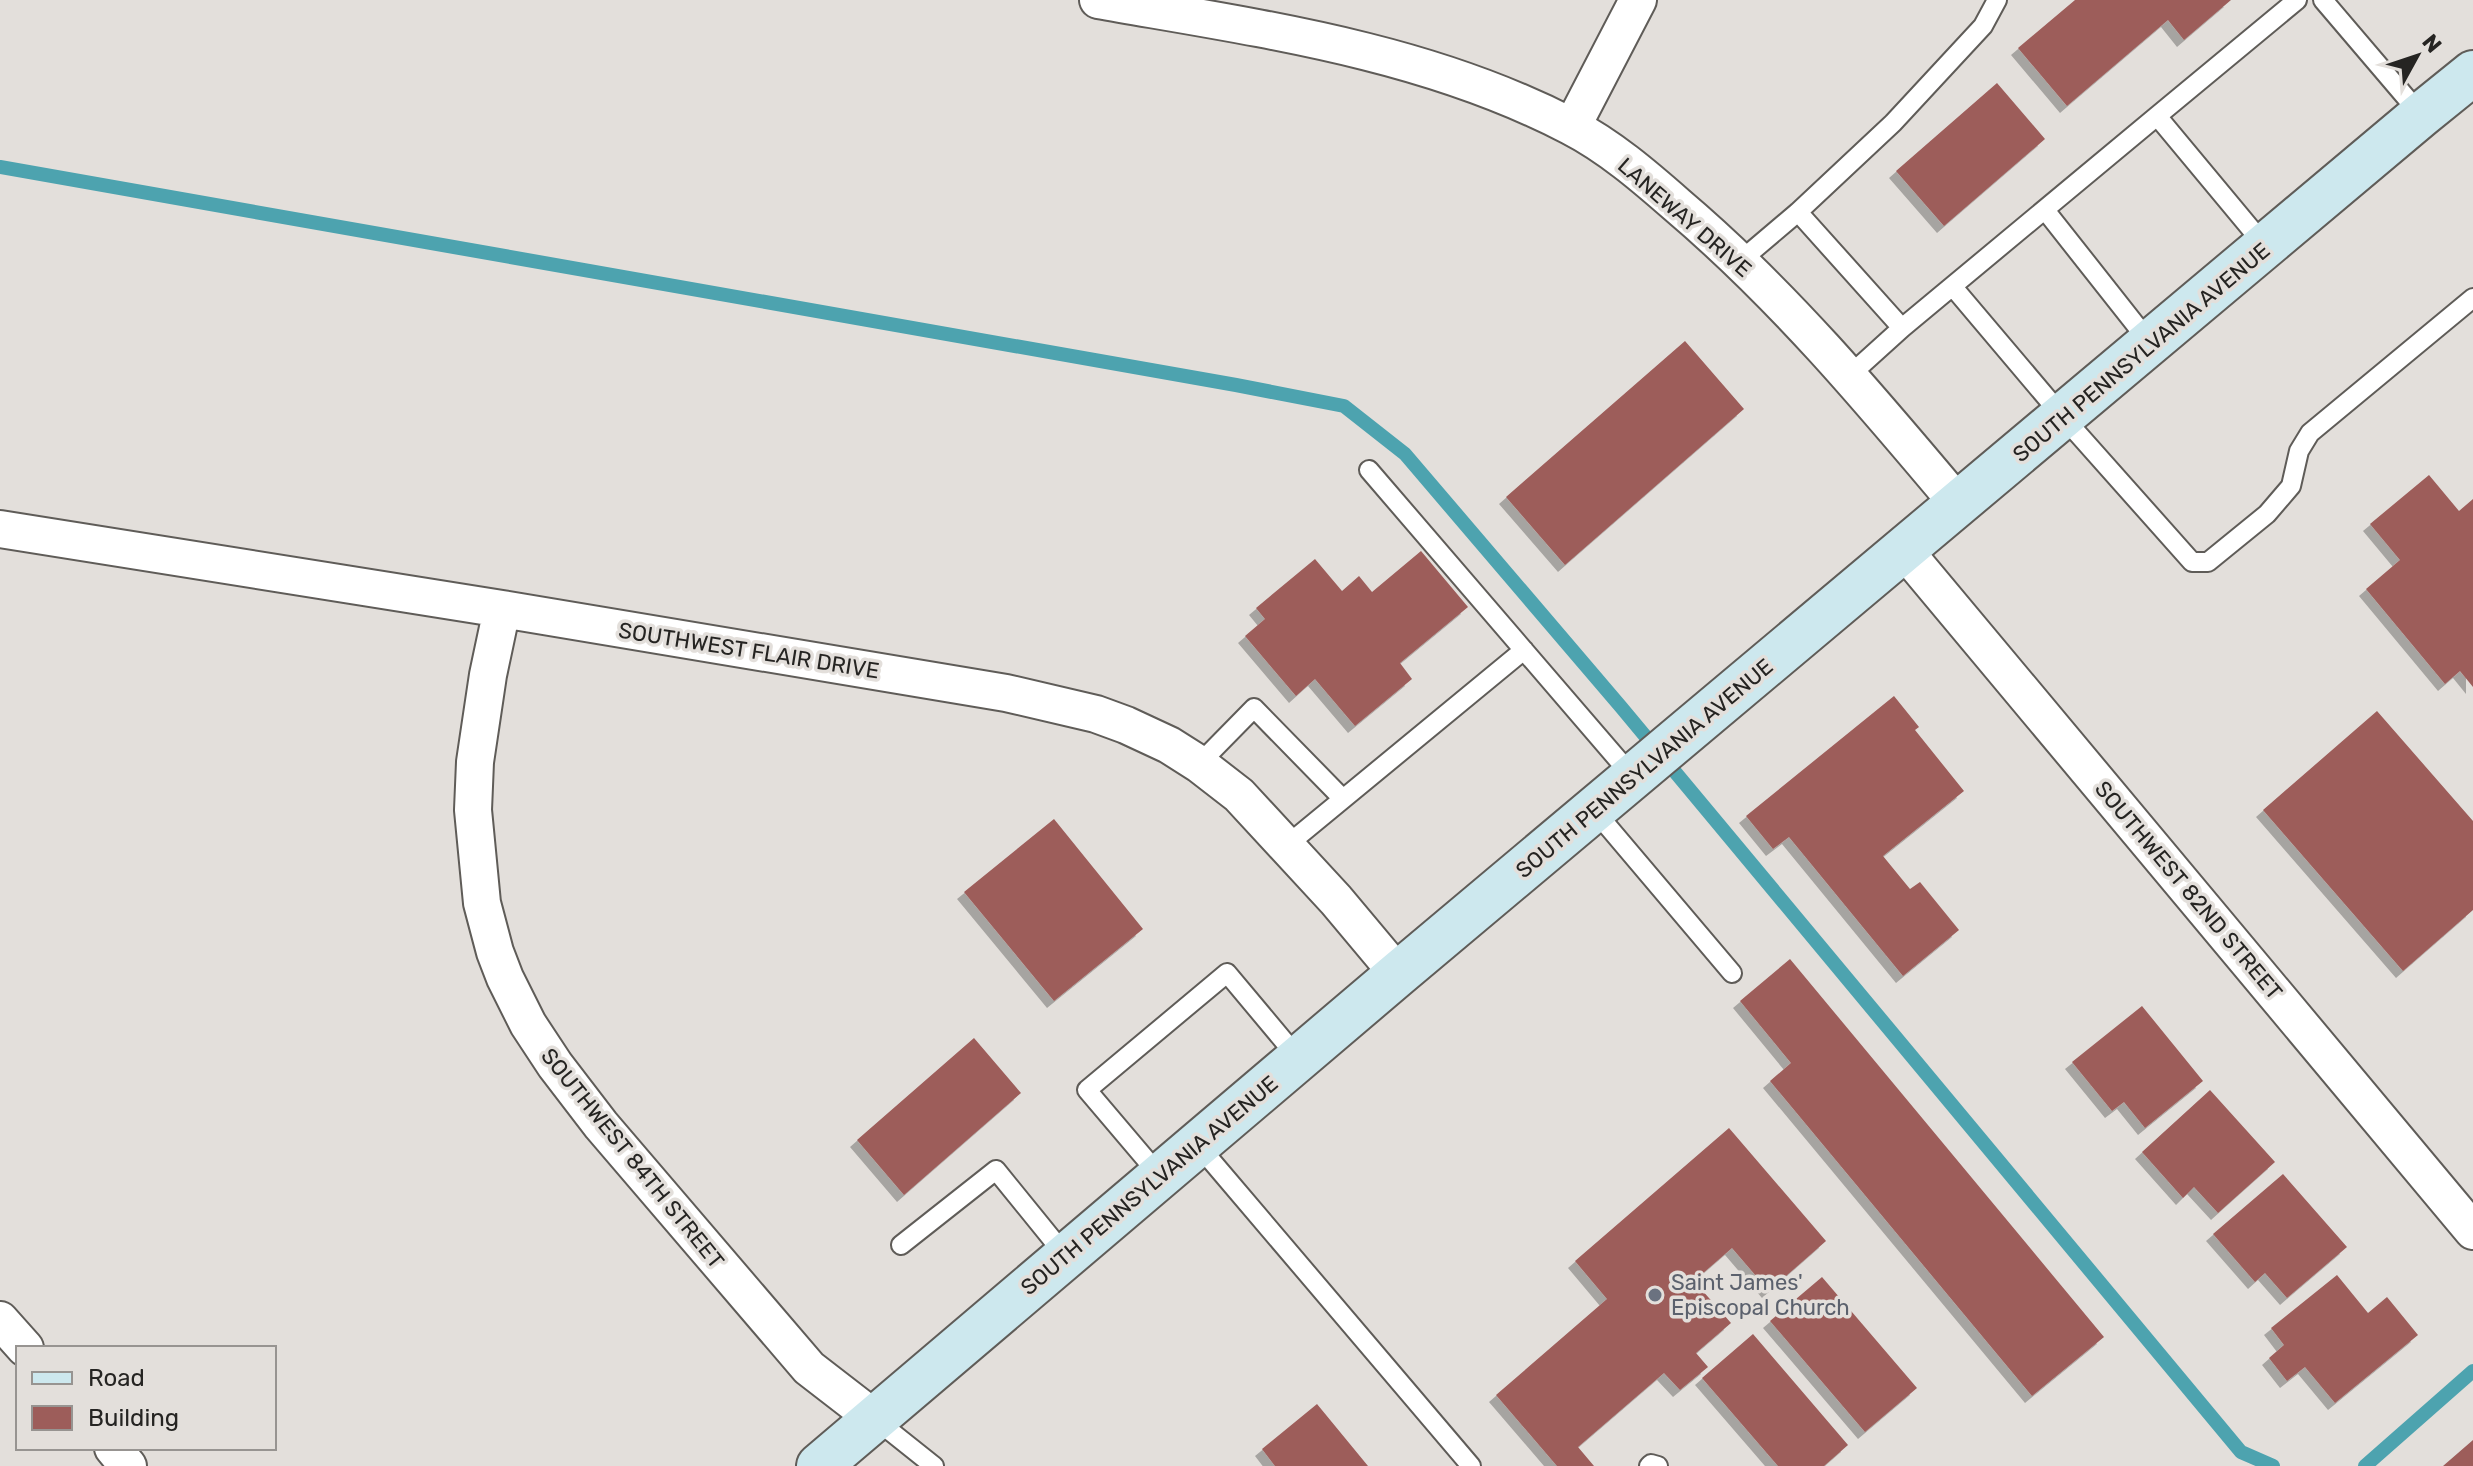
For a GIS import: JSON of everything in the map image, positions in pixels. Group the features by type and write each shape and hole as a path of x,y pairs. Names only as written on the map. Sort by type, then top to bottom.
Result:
{"main road":[{"name":"SOUTH PENNSYLVANIA AVENUE","path":"819,1466 1398,974 2421,115 2468,87"}],"street":[{"name":"LANEWAY DRIVE","path":"1098,0 1303,37 1403,61 1498,93 1572,127 1634,168 1739,262 1850,375 1959,505"},
{"path":"1572,127 1638,0"},
{"name":"SOUTHWEST FLAIR DRIVE","path":"0,529 502,609 1050,702 1126,725 1169,745 1239,795 1398,974"},
{"name":"SOUTHWEST 82ND STREET","path":"1904,550 2473,1231"},
{"name":"SOUTHWEST 84TH STREET","path":"502,609 475,762 473,810 482,903 505,978 528,1024 601,1125 809,1368 875,1419"},
{"path":"0,1320 23,1346"},
{"path":"115,1450 128,1466"}],"lane":[{"path":"1739,262 1798,212 1893,123 1983,26 1997,0"},
{"path":"1850,375 1902,328 2297,0"},
{"path":"2323,0 2421,115"},
{"path":"2157,116 2266,247"},
{"path":"2045,210 2151,343"},
{"path":"1798,212 1902,328"},
{"path":"1953,287 2192,562 2208,562 2267,514 2291,486 2299,451 2310,433 2473,298"},
{"path":"1369,470 1633,777"},
{"path":"1286,846 1524,650"},
{"path":"1199,764 1254,708 1342,798"},
{"path":"1594,810 1732,973"},
{"path":"1160,1176 1087,1090 1227,973 1299,1059"},
{"path":"1198,1145 1471,1466"},
{"path":"901,1245 996,1170 1065,1255"},
{"path":"875,1419 934,1466"},
{"path":"1649,1466 1658,1466"}],"building":[{"path":"2075,0 2231,0 2184,40 2168,20 2067,106 2018,48"},
{"path":"1997,83 2045,139 1944,226 1896,171"},
{"path":"1685,341 1744,409 1565,565 1506,497"},
{"path":"2429,475 2459,511 2473,499 2473,687 2460,671 2445,684 2366,589 2400,560 2370,524"},
{"path":"1421,551 1468,607 1400,663 1412,679 1355,726 1315,679 1296,696 1245,636 1265,619 1256,608 1315,559 1342,591 1359,576 1372,592"},
{"path":"1894,696 1919,727 1915,730 1964,791 1883,856 1910,889 1920,882 1959,930 1903,976 1789,837 1773,849 1746,816"},
{"path":"2377,711 2473,821 2473,910 2403,971 2263,810"},
{"path":"1054,819 1143,929 1054,1001 964,892"},
{"path":"1790,959 2104,1337 2032,1396 1770,1081 1791,1063 1740,1001"},
{"path":"2142,1006 2203,1081 2145,1128 2124,1102 2112,1111 2072,1062"},
{"path":"974,1038 1021,1093 904,1195 857,1140"},
{"path":"2210,1090 2275,1162 2218,1213 2194,1187 2183,1198 2142,1152"},
{"name":"Saint James' Episcopal Church","path":"1729,1128 1826,1241 1769,1291 1732,1248 1694,1281 1731,1323 1696,1353 1708,1367 1680,1390 1664,1373 1578,1447 1594,1466 1557,1466 1496,1395 1607,1299 1575,1261"},
{"path":"2283,1174 2347,1247 2287,1298 2265,1273 2255,1282 2213,1234"},
{"path":"2337,1275 2368,1313 2387,1297 2418,1335 2335,1403 2305,1367 2287,1381 2269,1358 2284,1345 2271,1328"},
{"path":"1822,1277 1917,1388 1865,1432 1770,1321"},
{"path":"1753,1334 1848,1445 1824,1466 1778,1466 1702,1378"},
{"path":"1317,1404 1368,1466 1275,1466 1262,1449"},
{"path":"2473,1440 2473,1466 2443,1466"}],"waterway":[{"path":"0,167 1344,406 1405,454 1621,707 2241,1452 2273,1466"},
{"path":"2365,1466 2473,1371"}],"place":[{"name":"Saint James' Episcopal Church","path":"1655,1295"}]}
